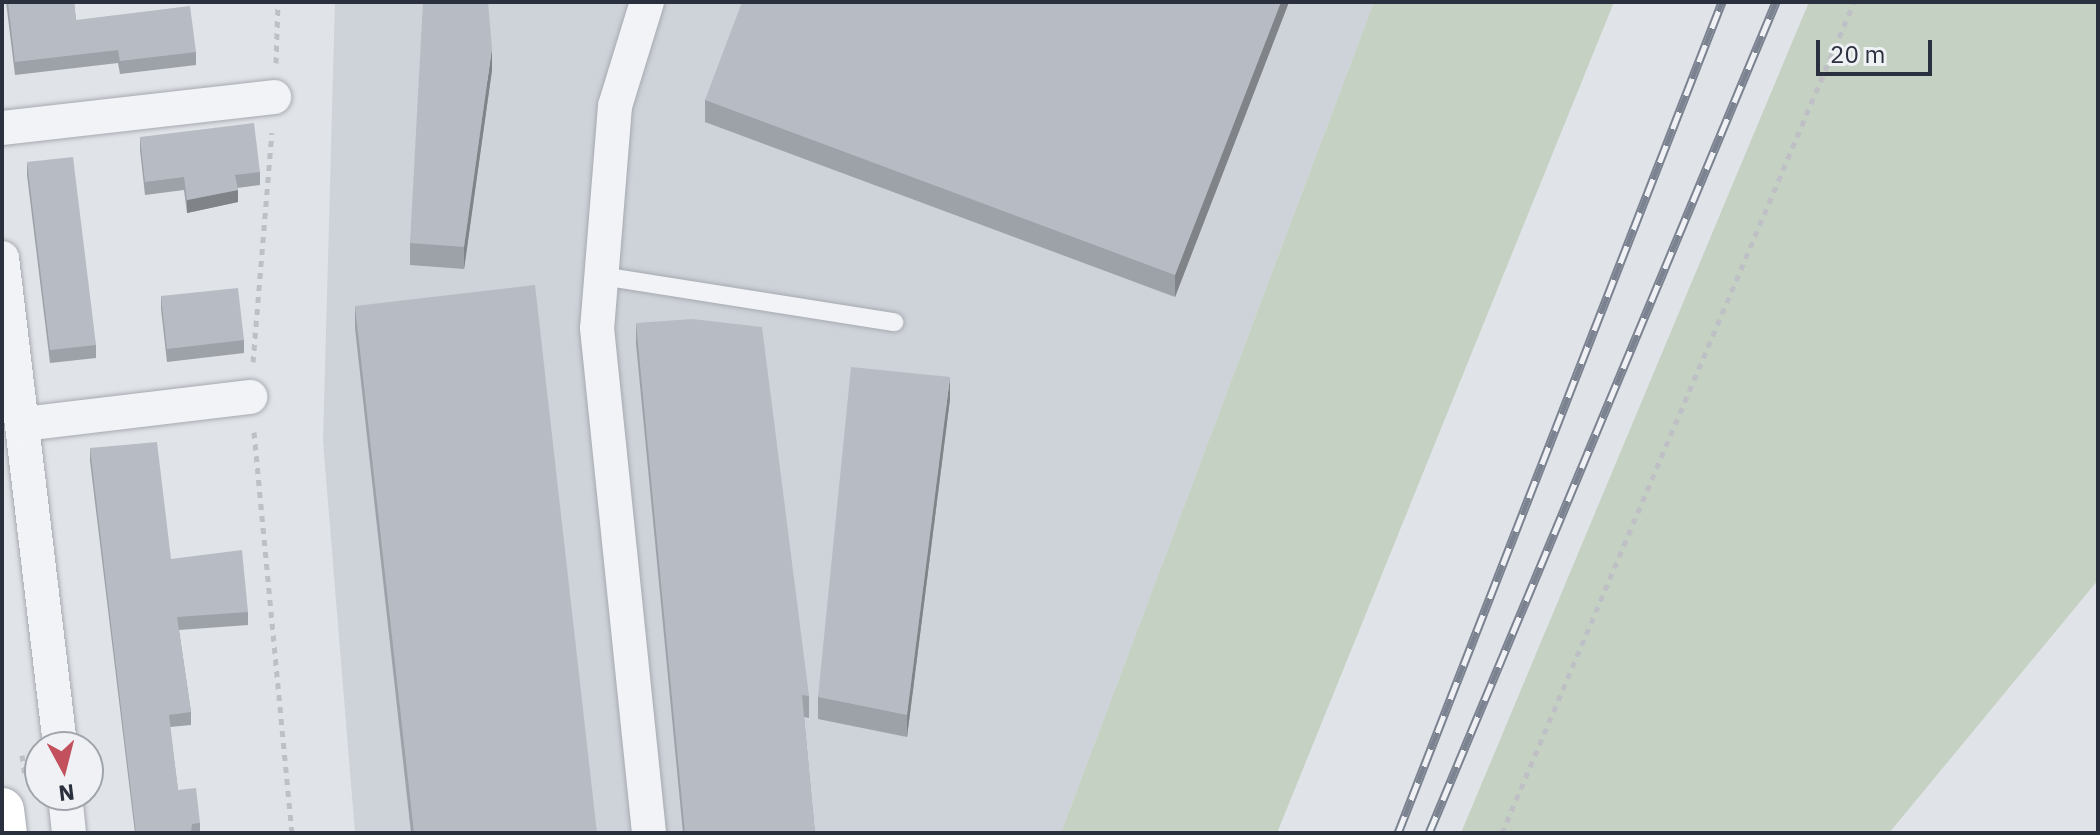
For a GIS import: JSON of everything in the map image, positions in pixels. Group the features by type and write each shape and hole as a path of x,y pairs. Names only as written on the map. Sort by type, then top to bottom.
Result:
{"main road":[{"path":"2,810 5,833"}],"street":[{"path":"647,2 615,106 597,328 649,833"},
{"path":"2,128 274,97"},
{"path":"2,258 58,731"},
{"path":"23,424 250,397"},
{"path":"67,811 69,833"}],"lane":[{"path":"602,276 894,322"}],"path":[{"path":"278,2 274,97 250,397 292,833"},
{"path":"1502,833 1854,2"}],"shaded area":[{"path":"335,2 1374,2 1061,833 355,833 323,441"}],"green space":[{"path":"1374,2 1614,2 1277,833 1061,833"},
{"path":"1809,2 2098,2 2098,580 1889,833 1461,833"}],"building":[{"path":"8,2 74,2 76,20 190,6 196,52 120,61 118,50 15,62"},
{"path":"423,2 488,2 492,48 464,247 410,243"},
{"path":"742,2 1281,2 1175,275 705,100"},
{"path":"254,123 260,172 235,175 238,190 187,200 184,177 145,182 140,137"},
{"path":"73,157 96,345 50,350 27,162"},
{"path":"535,285 597,833 414,833 355,306"},
{"path":"238,288 244,340 167,349 161,296"},
{"path":"692,319 762,327 809,696 802,695 815,833 685,833 636,323"},
{"path":"851,367 950,377 907,715 818,697"},
{"path":"157,442 171,559 242,550 248,612 177,617 191,712 169,715 178,790 196,788 200,823 192,824 191,833 136,833 90,448"}],"railway":[{"path":"1398,833 1722,2"},
{"path":"1429,833 1776,2"}]}
